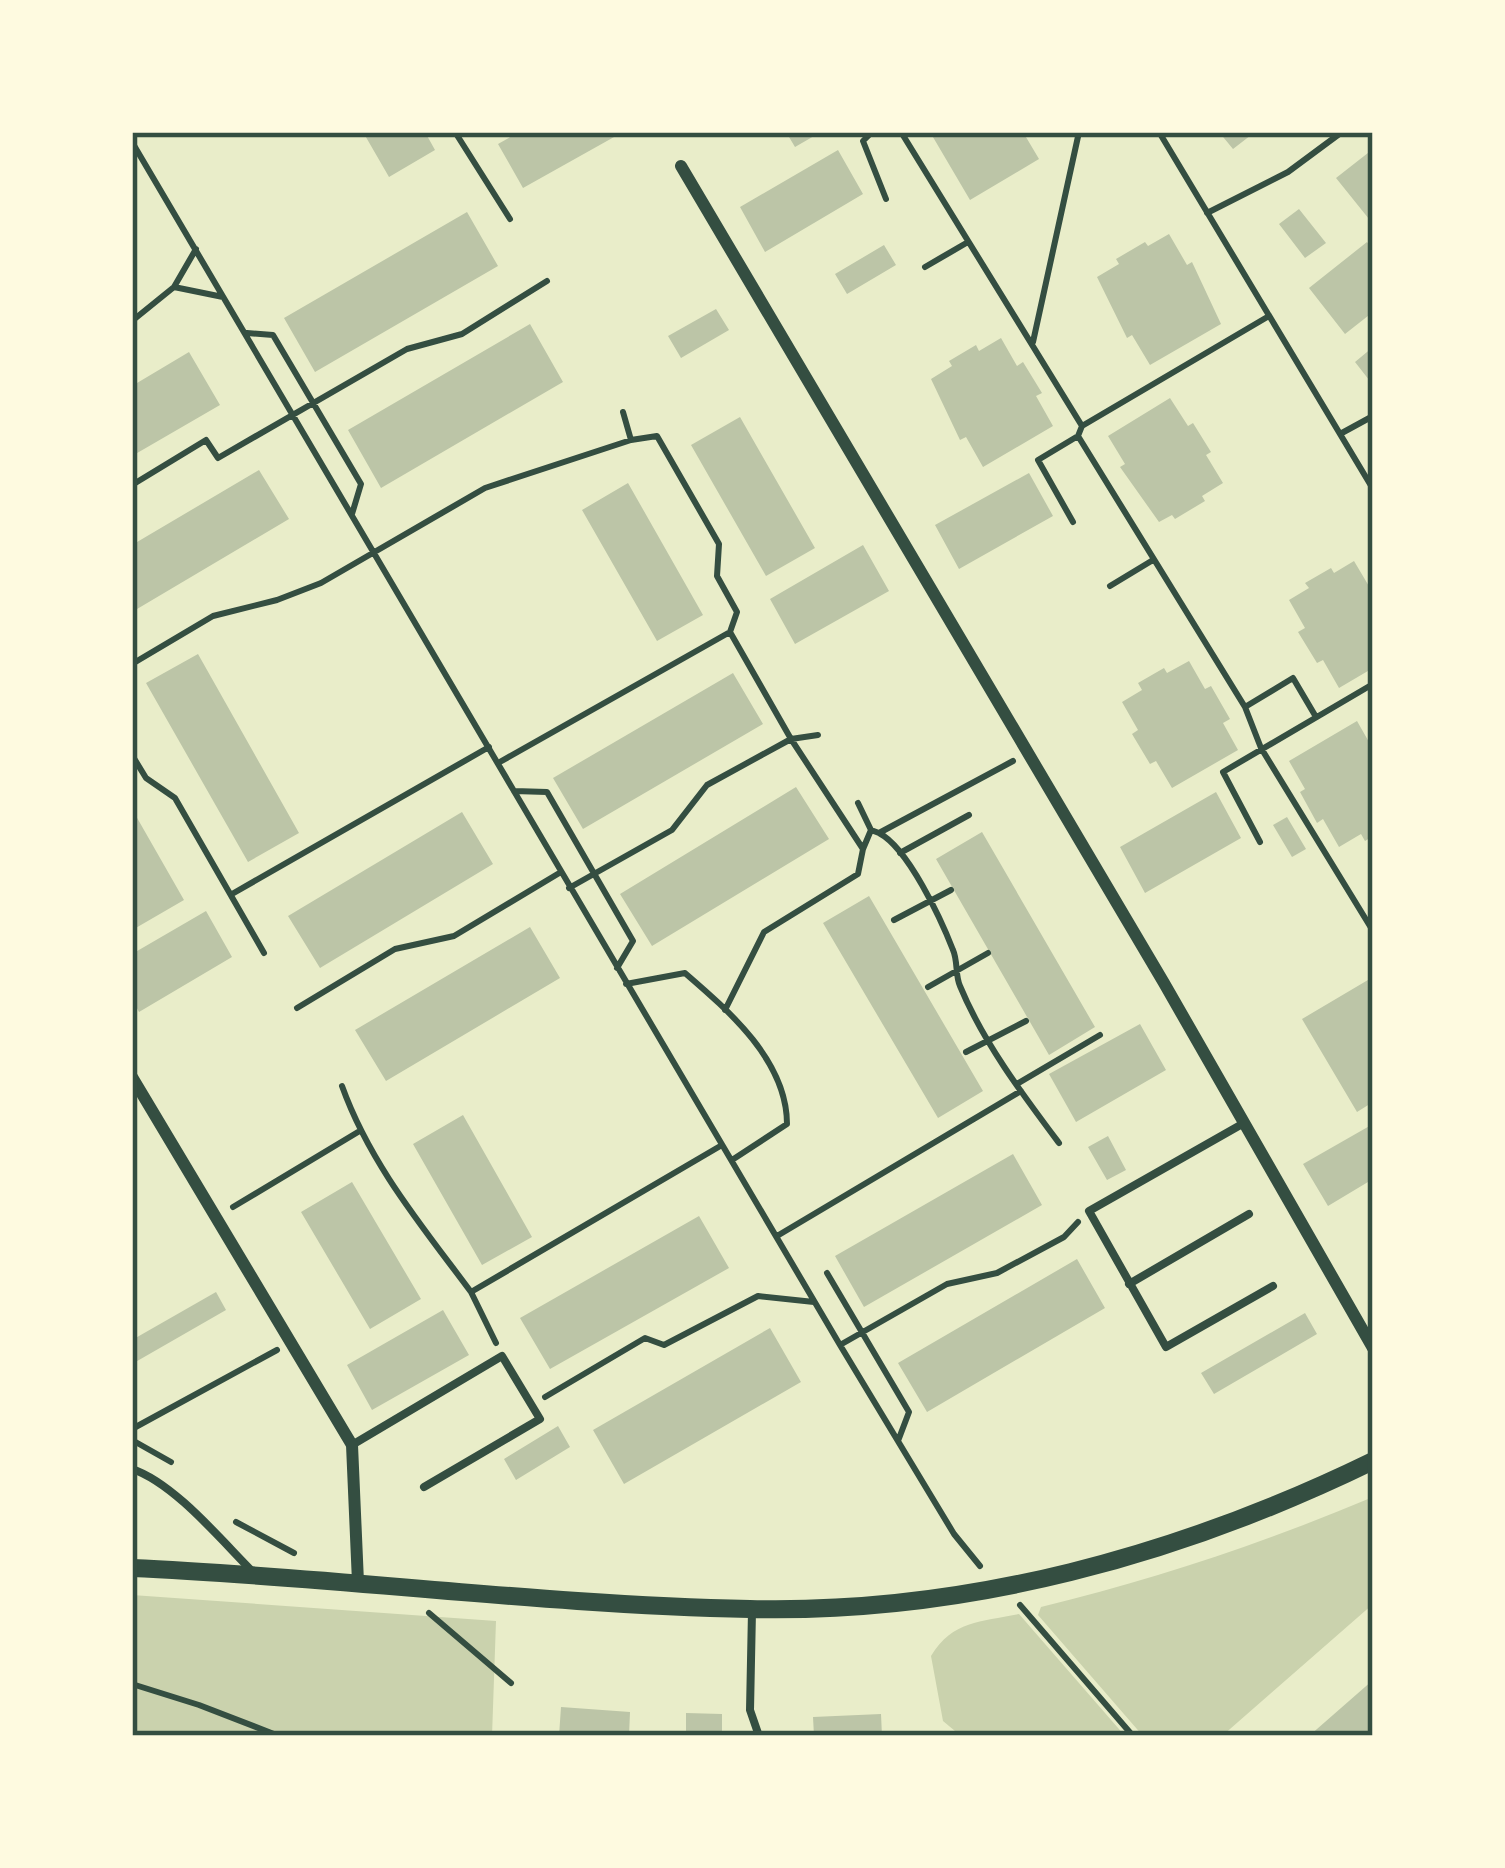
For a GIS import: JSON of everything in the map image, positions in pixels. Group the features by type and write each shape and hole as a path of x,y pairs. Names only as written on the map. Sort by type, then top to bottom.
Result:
{"street":[{"path":"681,166 1245,1122 1373,1348"},
{"path":"132,1077 352,1445 358,1582"},
{"path":"132,1568 752,1610 883,1603 1002,1587 1202,1536 1290,1502 1373,1461"}],"lane":[{"path":"1245,1122 1090,1211 1166,1347 1273,1286"},
{"path":"1129,1284 1249,1214"},
{"path":"352,1445 502,1356 540,1419 424,1486"},
{"path":"132,1469 170,1493 255,1574"},
{"path":"752,1610 750,1710 756,1735"}],"path":[{"path":"455,132 510,219"},
{"path":"872,132 863,141 886,199"},
{"path":"901,132 1082,426"},
{"path":"1032,346 1079,132"},
{"path":"1159,132 1373,489"},
{"path":"1207,213 1288,172 1342,132"},
{"path":"132,142 954,1534 1133,1736"},
{"path":"925,267 968,242"},
{"path":"132,322 174,287 196,249"},
{"path":"132,485 206,440 218,458 407,349 462,334 547,281"},
{"path":"174,287 224,297"},
{"path":"1073,522 1038,460 1078,436 1082,426 1269,316"},
{"path":"245,333 274,335 361,484 352,514"},
{"path":"623,412 631,440"},
{"path":"1340,434 1373,416"},
{"path":"132,664 213,616 322,583 485,488 631,440 657,436 719,544 717,576 737,612 730,632 498,763"},
{"path":"1078,436 1245,706 1261,748 1373,931"},
{"path":"1110,586 1153,559"},
{"path":"730,632 791,739 863,849"},
{"path":"1245,706 1293,678 1316,716"},
{"path":"1260,842 1222,772 1373,685"},
{"path":"569,888 672,830 707,784 791,739 818,735"},
{"path":"232,893 489,747"},
{"path":"725,1010 764,932 858,874 863,849 876,831 1028,752"},
{"path":"132,755 146,778 175,798 264,953"},
{"path":"514,791 547,792 633,941 617,968"},
{"path":"858,803 876,831 891,839 929,900 956,955 958,982 1019,1088 1059,1143"},
{"path":"900,853 969,815"},
{"path":"296,1009 395,949 454,936 561,872"},
{"path":"894,920 951,890"},
{"path":"928,987 988,953"},
{"path":"626,984 685,973 725,1010 772,1066 787,1101 787,1124 731,1161"},
{"path":"966,1052 1026,1021"},
{"path":"777,1236 1100,1035"},
{"path":"342,1086 358,1132 471,1292 502,1356"},
{"path":"215,1217 358,1132"},
{"path":"471,1292 722,1145"},
{"path":"840,1345 947,1284 997,1274 1064,1237 1090,1211"},
{"path":"827,1273 908,1412 898,1441"},
{"path":"532,1405 645,1338 664,1345 758,1296 814,1302"},
{"path":"132,1429 290,1343"},
{"path":"132,1440 171,1462"},
{"path":"236,1522 303,1557"},
{"path":"960,1570 980,1567"},
{"path":"422,1607 512,1683"},
{"path":"132,1684 279,1736"}],"green space":[{"path":"1373,1497 1373,1604 1222,1736 1143,1736 1038,1615 1041,1607 1209,1559"},
{"path":"132,1595 496,1621 492,1736 132,1736"},
{"path":"1019,1614 1125,1736 961,1736 943,1721 931,1656 958,1629"}],"building":[{"path":"363,132 425,132 435,150 389,177"},
{"path":"519,132 623,132 523,188 498,144"},
{"path":"786,132 821,132 795,147"},
{"path":"930,132 1023,132 1039,159 970,200"},
{"path":"1219,132 1255,132 1233,149"},
{"path":"1373,149 1373,224 1336,178"},
{"path":"838,150 863,194 765,252 740,207"},
{"path":"1299,209 1326,243 1305,258 1279,224"},
{"path":"467,212 498,266 315,372 284,318"},
{"path":"1169,234 1187,265 1192,262 1221,324 1150,365 1132,335 1127,338 1097,277 1119,264 1116,259"},
{"path":"1367,242 1373,250 1373,312 1345,334 1309,288"},
{"path":"884,245 896,265 847,294 835,274"},
{"path":"716,309 729,330 681,358 668,336"},
{"path":"530,324 563,382 381,488 348,430"},
{"path":"1001,338 1017,366 1023,362 1042,393 1036,396 1053,426 983,467 966,437 960,440 931,379 976,345 979,351"},
{"path":"1373,347 1373,385 1355,362"},
{"path":"189,352 220,405 132,456 132,386"},
{"path":"1170,398 1188,426 1193,423 1223,483 1202,496 1205,501 1175,519 1172,515 1159,522 1120,467 1125,464 1108,436"},
{"path":"740,417 815,548 766,576 691,445"},
{"path":"259,470 289,519 132,612 132,545"},
{"path":"1029,473 1053,516 959,569 935,525"},
{"path":"628,483 703,615 657,641 582,510"},
{"path":"863,545 889,591 795,644 770,599"},
{"path":"1354,561 1373,593 1373,668 1339,688 1323,660 1317,663 1298,632 1305,628 1289,600 1309,588 1305,583"},
{"path":"198,654 299,833 248,862 146,683"},
{"path":"1189,661 1230,719 1223,723 1238,750 1172,788 1132,734 1138,730 1122,702 1142,690 1138,683"},
{"path":"733,673 763,724 583,829 553,778"},
{"path":"1357,721 1373,749 1373,836 1365,841 1361,834 1339,847 1323,819 1317,823 1289,761"},
{"path":"796,787 829,839 652,946 620,894"},
{"path":"1216,792 1241,838 1145,893 1120,847"},
{"path":"132,809 184,900 134,929 132,926"},
{"path":"462,812 493,864 320,968 288,916"},
{"path":"1287,817 1306,849 1292,857 1273,825"},
{"path":"982,832 1095,1027 1049,1055 936,859"},
{"path":"869,896 983,1091 938,1118 823,923"},
{"path":"206,911 232,957 139,1012 132,999 132,954"},
{"path":"530,927 560,978 386,1081 355,1030"},
{"path":"1373,977 1373,1102 1357,1112 1302,1019"},
{"path":"1140,1024 1166,1070 1076,1122 1049,1074"},
{"path":"463,1115 532,1237 482,1265 413,1144"},
{"path":"1373,1124 1373,1179 1328,1206 1303,1164"},
{"path":"1108,1136 1126,1170 1107,1180 1088,1147"},
{"path":"1013,1154 1042,1205 864,1307 835,1256"},
{"path":"352,1182 421,1299 370,1329 301,1212"},
{"path":"699,1216 729,1268 550,1369 520,1318"},
{"path":"1077,1259 1105,1308 927,1412 898,1363"},
{"path":"216,1292 226,1310 132,1364 132,1340"},
{"path":"443,1310 469,1355 372,1410 347,1365"},
{"path":"1305,1313 1317,1334 1214,1394 1201,1373"},
{"path":"770,1328 801,1382 624,1484 593,1430"},
{"path":"558,1426 570,1447 516,1480 504,1459"},
{"path":"1373,1680 1373,1736 1309,1736"},
{"path":"561,1707 630,1712 629,1736 559,1736"},
{"path":"686,1713 722,1714 722,1736 686,1736"},
{"path":"881,1714 882,1736 814,1736 813,1717"}]}
